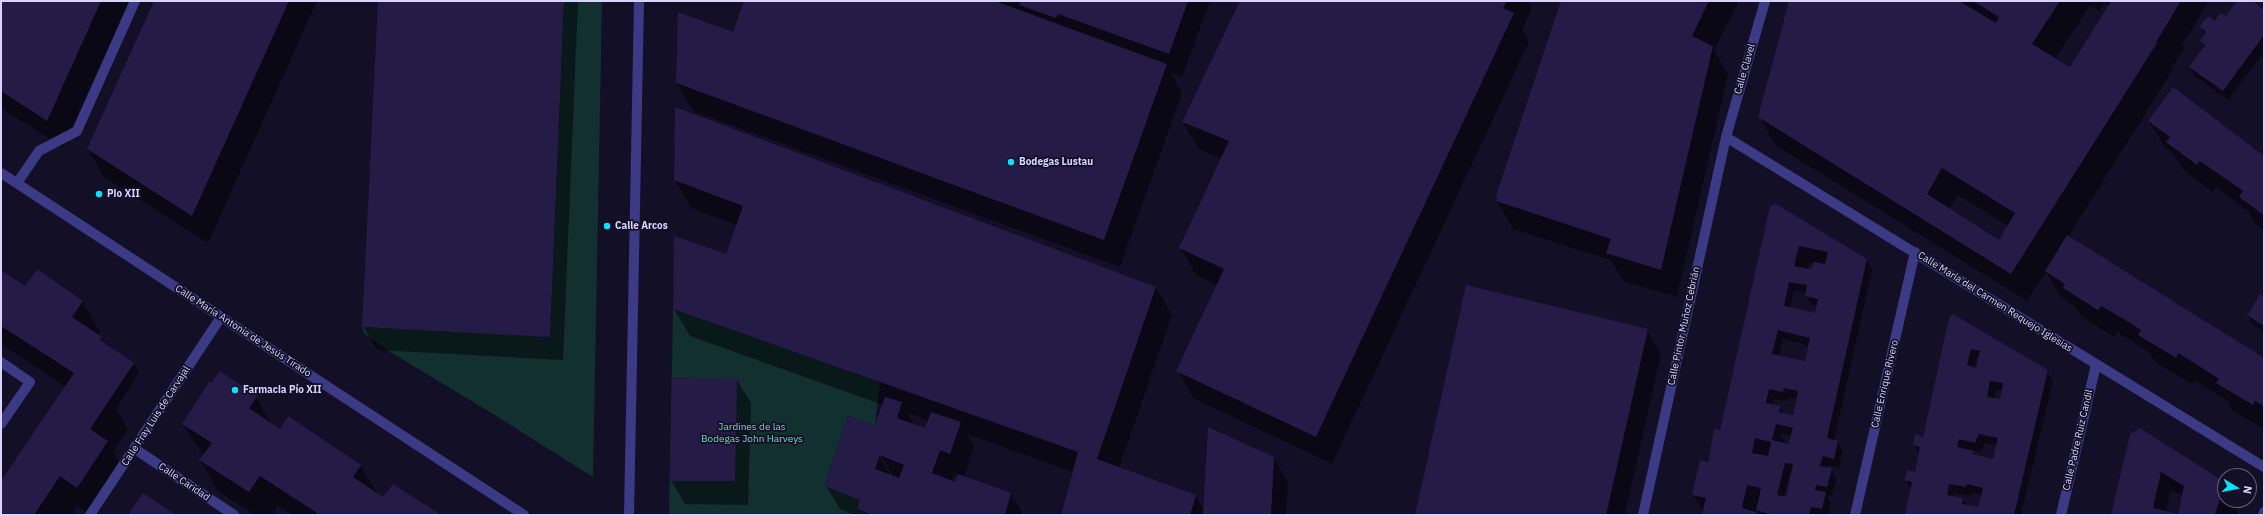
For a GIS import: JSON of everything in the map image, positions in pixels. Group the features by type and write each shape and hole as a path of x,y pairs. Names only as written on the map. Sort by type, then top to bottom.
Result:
{"street":[{"path":"17,183 39,151 77,131 135,1"},
{"path":"629,515 639,1"},
{"name":"Calle Clavel","path":"1726,137 1764,1"},
{"name":"Calle María del Carmen Requejo Iglesias","path":"1726,137 2264,467"},
{"name":"Calle Pintor Muñoz Cebrián","path":"1643,515 1726,137"},
{"name":"Calle María Antonia de Jesús Tirado","path":"1,173 524,515"},
{"name":"Calle Enrique Rivero","path":"1856,515 1915,252"},
{"name":"Calle Fray Luis de Carvajal","path":"90,515 135,449 221,316"},
{"path":"1,362 30,382 1,424"},
{"name":"Calle Padre Ruiz Candil","path":"2061,515 2096,365"},
{"name":"Calle Caridad","path":"135,449 234,515"}],"green space":[{"path":"564,1 602,1 593,477 392,353 364,333 362,327 550,336"},
{"name":"Jardines de las Bodegas John Harveys","path":"673,309 880,382 875,425 848,416 825,485 860,500 857,509 868,515 669,515"}],"building":[{"path":"1,1 101,1 47,121 1,91"},
{"path":"154,1 289,1 192,216 87,149"},
{"path":"378,1 564,1 550,337 362,327"},
{"name":"Bodegas Lustau","path":"744,1 995,1 1167,64 1104,240 676,83 678,12 733,32"},
{"path":"1020,1 1188,1 1169,54 1058,14 1056,18 1019,5"},
{"path":"1240,1 1507,1 1503,8 1514,13 1316,437 1176,371 1224,269 1179,248 1229,141 1182,122"},
{"path":"1561,1 1709,1 1692,36 1713,46 1661,270 1606,253 1611,239 1496,201 1496,196"},
{"path":"1789,1 1959,1 1996,23 1999,17 1973,1 2060,1 2032,44 2070,67 2111,1 2181,1 2156,42 2157,43 2011,274 1758,117","holes":["1942,168 2015,213 1999,240 1927,194"]},
{"path":"2237,1 2253,1 2264,10 2264,35 2223,91 2189,67 2205,45 2200,41 2206,32 2200,27 2204,21 2208,16 2215,21 2220,13 2226,16"},
{"path":"2173,87 2264,156 2264,215 2239,197 2243,191 2200,161 2197,165 2166,142 2170,137 2148,121"},
{"path":"675,107 1156,287 1097,459 1196,495 1190,515 1061,515 1078,452 673,309 674,236 726,254 743,206 674,180"},
{"path":"1776,204 1867,259 1827,438 1838,441 1834,459 1823,456 1820,466 1832,468 1827,487 1816,485 1815,490 1826,492 1822,509 1811,507 1809,515 1773,515 1756,510 1761,488 1747,485 1742,508 1756,512 1755,515 1702,515 1706,498 1692,495 1700,460 1708,462 1714,429 1720,430 1770,206","holes":["1799,246 1828,252 1825,264 1813,262 1811,269 1794,266","1789,282 1807,285 1805,296 1818,299 1815,313 1784,306","1778,330 1810,338 1805,361 1772,354","1784,388 1798,391 1793,415 1779,412 1780,406 1766,403 1769,389 1783,392","1776,424 1793,428 1788,444 1772,440","1755,438 1771,442 1768,456 1752,453","1785,463 1793,464 1786,497 1777,495"]},
{"path":"2067,235 2264,358 2264,406 2255,401 2253,405 2216,383 2219,379 2178,353 2176,358 2138,335 2141,330 2122,318 2101,306 2098,310 2063,288 2065,284 2045,271"},
{"path":"37,269 83,301 72,317 102,337 100,340 134,363 90,429 108,441 77,488 60,476 34,515 1,515 1,481 74,373 1,326 1,270 25,286"},
{"path":"1466,285 1648,329 1606,515 1415,515"},
{"path":"2260,294 2264,297 2264,326 2247,315"},
{"path":"1953,314 2048,370 2014,515 1905,515 1912,482 1904,480 1907,470 1915,472 1920,447 1913,445 1915,434 1923,437 1949,318","holes":["1971,349 1980,351 1976,368 1967,365","1990,381 2003,383 2000,399 1987,397","1979,434 1998,438 1993,459 1973,454 1974,451 1957,447 1959,439 1975,443","1949,484 1966,487 1967,484 1983,488 1978,507 1962,504 1963,498 1947,495"]},
{"path":"220,371 257,396 249,408 280,429 288,416 361,465 353,477 383,497 393,484 441,515 315,515 317,513 260,476 249,492 199,460 212,443 182,424 209,382 211,383"},
{"path":"672,377 737,379 735,481 670,481"},
{"path":"885,397 902,402 897,418 925,428 931,412 961,422 950,454 940,450 932,473 955,482 958,474 1011,493 1005,515 872,515 857,509 860,500 825,486 848,416 875,425","holes":["880,455 904,465 899,478 875,469"]},
{"path":"1208,427 1274,457 1271,515 1203,515"},
{"path":"2140,428 2217,477 2217,508 2215,515 2111,515 2130,434","holes":["2161,472 2184,486 2178,514 2153,508"]},
{"path":"143,493 176,515 128,515"}],"place":[{"name":"Bodegas Lustau","path":"1011,162"},
{"name":"Pio XII","path":"99,194"},
{"name":"Calle Arcos","path":"607,226"},
{"name":"Farmacia Pío XII","path":"235,390"}]}
